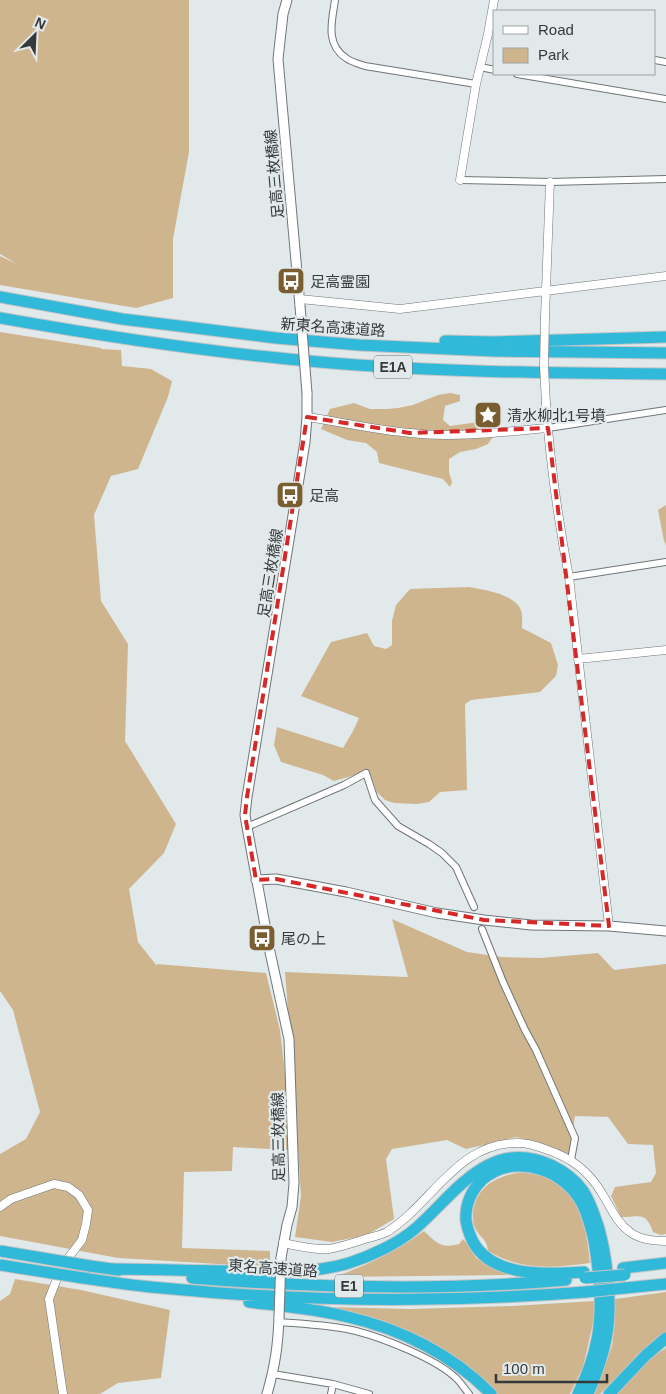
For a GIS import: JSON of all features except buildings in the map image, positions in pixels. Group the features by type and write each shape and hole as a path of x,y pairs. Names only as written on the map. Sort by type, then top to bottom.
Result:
{"highway":[{"name":"新東名高速道路","path":"0,297 122,319 199,330 358,345 494,351 666,353"},
{"name":"E1A","path":"0,318 121,338 289,360 473,371 666,374"},
{"path":"276,338 493,342 666,337"},
{"path":"556,373 626,379 666,380"},
{"path":"113,1269 283,1272 319,1270 350,1262 382,1250 415,1229 445,1198 476,1171 496,1161 517,1157 541,1160 563,1171 581,1186 592,1205 602,1241 609,1296 608,1333 597,1373 588,1394"},
{"path":"578,1394 597,1342 601,1299 594,1242 587,1214 582,1204 569,1186 562,1180 552,1173 528,1166 508,1167 491,1174 472,1192 466,1209 467,1226 473,1243 485,1256 502,1266 523,1272 584,1275"},
{"name":"東名高速道路","path":"0,1251 113,1269 316,1286 474,1286 530,1283 584,1275 666,1270"},
{"path":"624,1272 666,1263"},
{"name":"東名高速道路","path":"0,1265 161,1288 250,1295 397,1300 470,1299 586,1292 666,1284"},
{"path":"161,1288 312,1310 367,1322 402,1335 444,1356 469,1374 491,1394"},
{"path":"609,1394 631,1370 666,1338"}],"main road":[{"name":"足高三枚橋線","path":"267,1394 276,1362 281,1258 292,1207 294,1183 289,1039 256,880 245,815 294,517 307,417 308,393 278,59 281,29 287,0"},
{"path":"256,880 276,879 346,892 437,913 484,920 531,925 609,926 666,931"}],"street":[{"path":"335,0 330,34 336,49 347,59 365,66 476,84"},
{"path":"493,12 491,35 476,84 460,180 550,182 666,179"},
{"path":"480,67 493,70"},
{"path":"523,75 666,99"},
{"path":"550,182 545,290 544,366 546,404 560,526 569,576 609,926"},
{"path":"300,303 400,310 666,276"},
{"path":"307,417 410,433 448,435 548,428 666,410"},
{"path":"569,576 666,562"},
{"path":"578,659 666,650"},
{"path":"247,828 344,785 366,773 374,800 398,826 442,853 456,867 474,906"},
{"path":"482,928 501,977 575,1138 571,1160"},
{"path":"283,1243 328,1249 386,1233 405,1218 462,1162 477,1153 491,1148 521,1143 556,1152 571,1160 584,1171 603,1194 620,1224 638,1237 655,1241 666,1241"},
{"path":"0,1207 11,1199 54,1184 68,1187 79,1195 88,1210 82,1240 62,1266 49,1299 63,1394"},
{"path":"279,1319 348,1330 410,1351 456,1378 469,1394"},
{"path":"273,1374 333,1384 369,1394"},
{"path":"331,1394 333,1384"}],"highlighted area":[{"path":"307,417 410,433 548,428 609,926 484,920 276,879 256,880 245,815"}],"green space":[{"path":"0,0 189,0 189,152 173,239 173,298 136,308 0,285 0,256 17,264 0,254"},
{"path":"0,332 101,349 121,350 122,366 151,369 172,381 168,397 138,469 111,476 94,515 101,601 128,644 125,741 176,824 164,853 129,889 138,942 157,966 157,964 266,973 280,1030 285,1074 289,1150 233,1147 232,1171 184,1172 182,1248 270,1251 270,1267 118,1258 0,1236 0,1154 26,1139 40,1112 13,1010 0,991"},
{"path":"450,393 460,395 460,401 445,406 443,420 450,426 479,422 494,426 495,434 488,444 476,449 460,452 449,459 449,472 452,482 450,487 443,479 379,463 377,452 366,443 347,440 321,429 330,409 354,403 370,409 398,408"},
{"path":"666,505 666,545 658,510"},
{"path":"469,587 497,593 516,603 522,613 522,628 551,643 558,665 556,676 540,692 471,700 465,704 467,790 440,792 429,802 417,804 394,803 385,800 377,792 369,771 334,781 323,775 281,762 274,745 277,727 343,748 359,718 301,696 331,642 367,633 374,646 386,649 392,645 392,621 396,605 410,589"},
{"path":"392,919 467,952 502,957 541,958 598,953 614,970 666,964 666,1234 661,1235 653,1232 645,1218 638,1216 621,1217 611,1196 615,1187 651,1182 656,1173 653,1145 628,1144 608,1117 575,1116 569,1154 517,1137 466,1149 447,1140 392,1149 386,1159 394,1219 367,1235 332,1242 295,1237 301,1196 285,972 408,977"},
{"path":"523,1172 550,1179 569,1194 584,1227 590,1263 550,1267 525,1265 488,1251 485,1241 474,1225 473,1213 475,1203 479,1195 490,1183 514,1173"},
{"path":"424,1231 436,1242 443,1245 459,1244 463,1239 476,1258 515,1275 335,1277 381,1257"},
{"path":"15,1279 81,1290 170,1310 161,1378 118,1383 100,1394 0,1394 0,1301 10,1294"},
{"path":"666,1292 666,1332 642,1352 600,1394 595,1394 612,1346 615,1299"},
{"path":"594,1301 594,1319 583,1367 570,1394 497,1394 441,1349 416,1335 380,1320 328,1307 410,1309"},
{"path":"666,1348 666,1394 614,1394 647,1360"}],"place":[{"name":"足高霊園","path":"291,281"},
{"name":"清水柳北1号墳","path":"488,415"},
{"name":"足高","path":"290,495"},
{"name":"尾の上","path":"262,938"}]}
